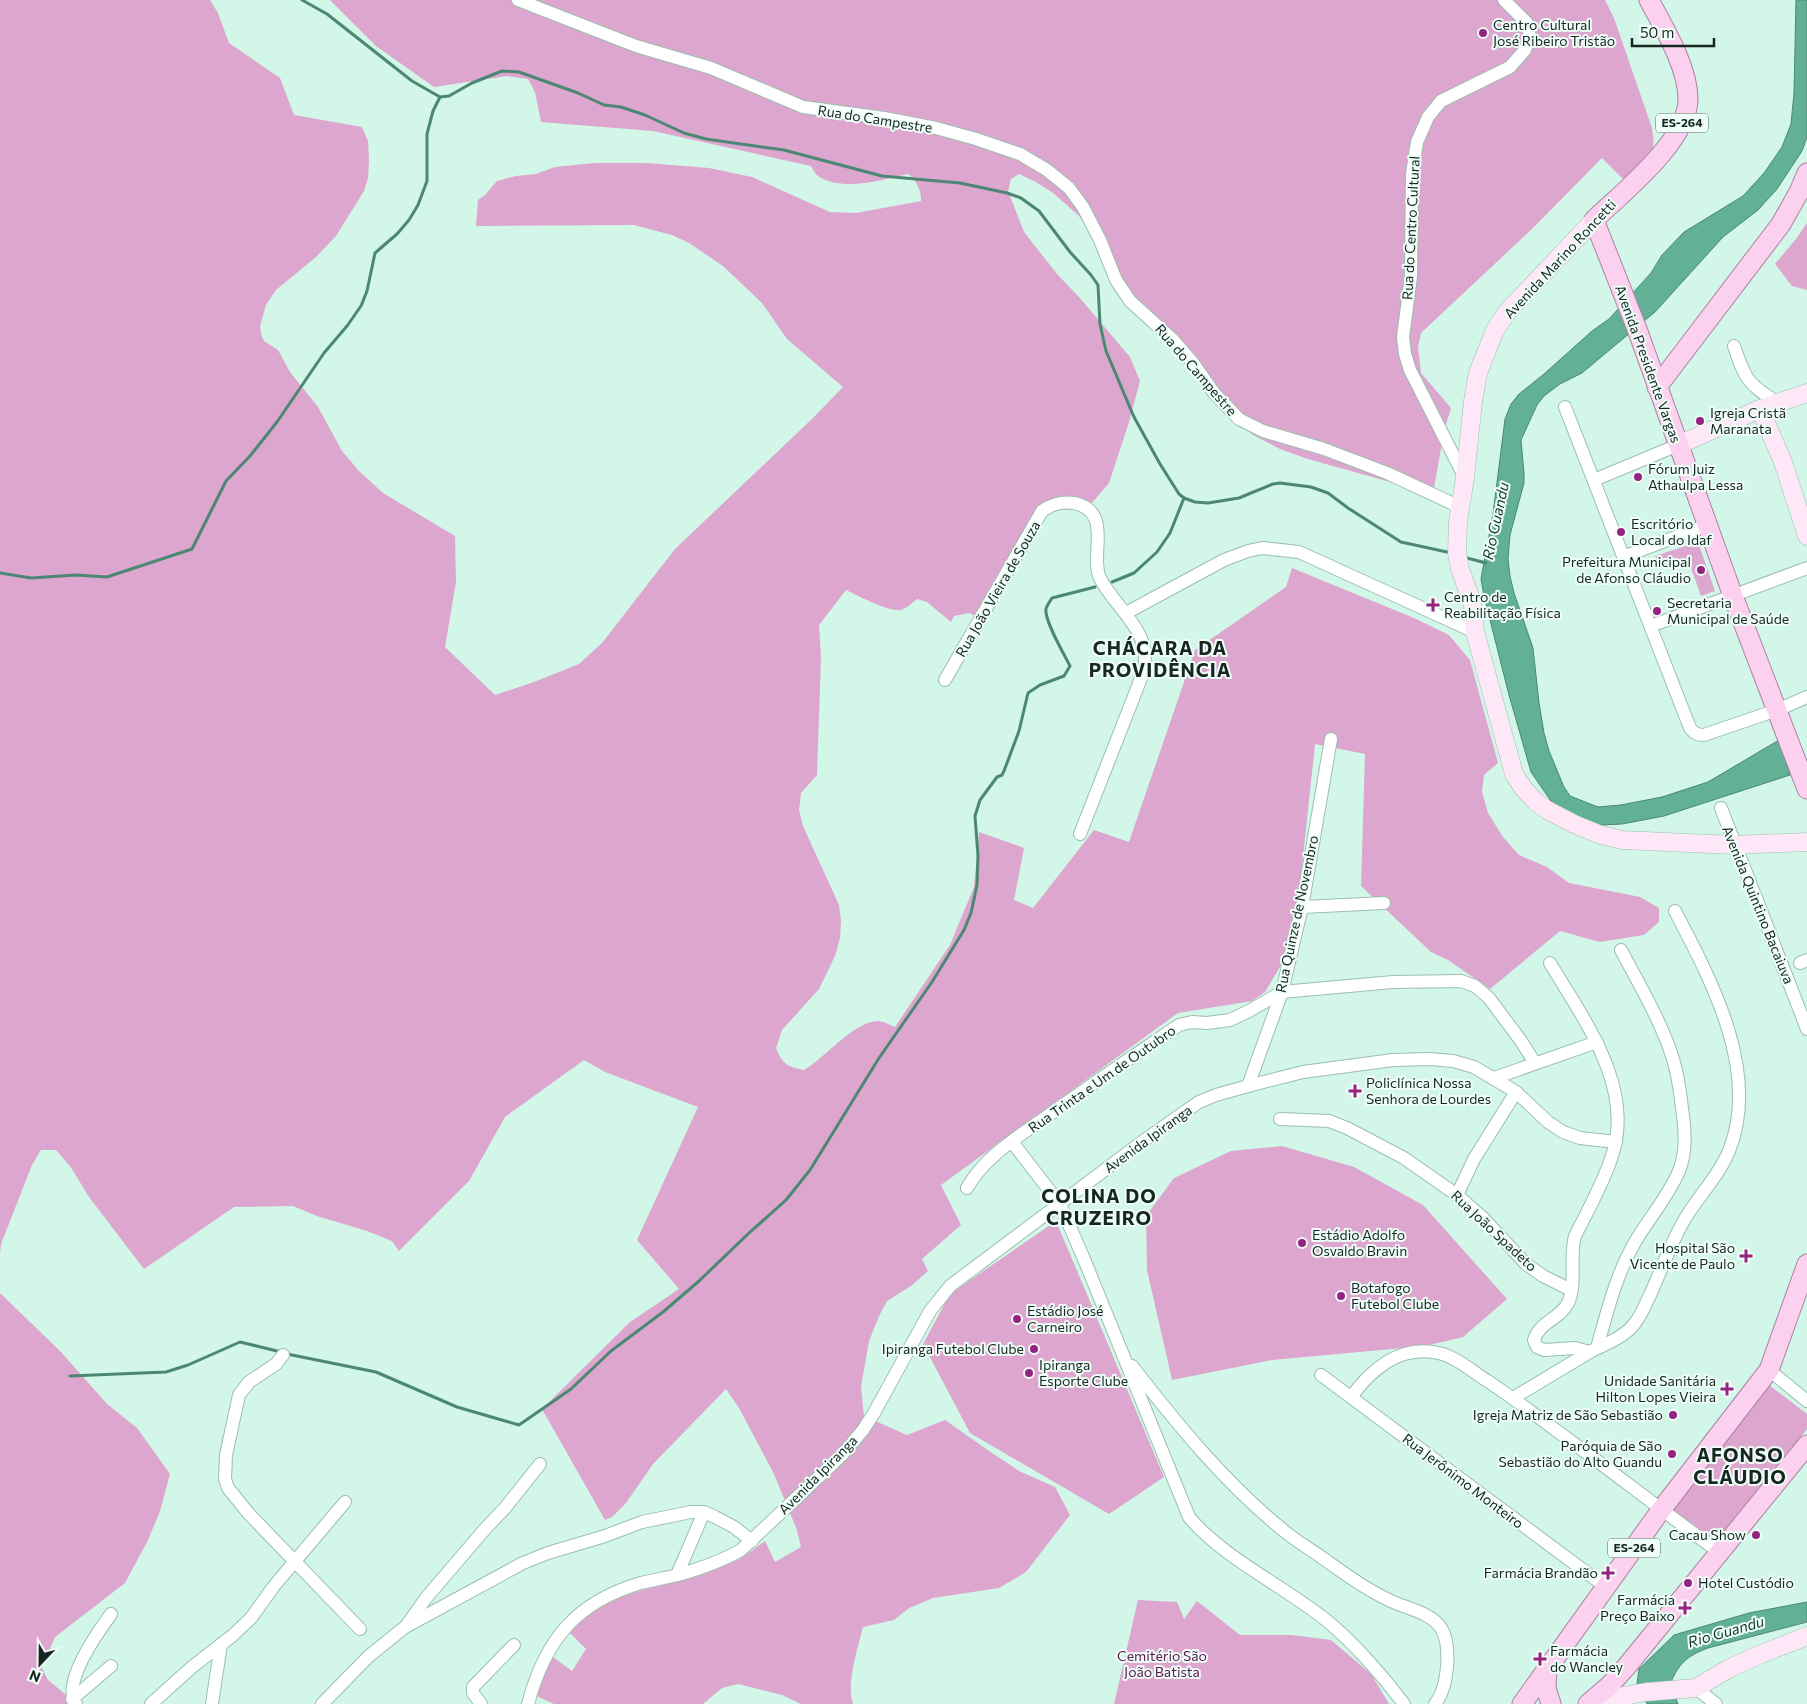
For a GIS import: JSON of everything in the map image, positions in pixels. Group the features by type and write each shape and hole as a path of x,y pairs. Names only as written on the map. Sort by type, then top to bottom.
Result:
{"main road":[{"name":"Avenida Marino Roncetti","path":"1594,220 1656,160 1678,132 1688,106 1682,68 1649,0"},
{"path":"1657,387 1781,224 1799,192 1807,173"},
{"name":"Avenida Presidente Vargas","path":"1594,220 1637,329 1733,596 1804,781"},
{"name":"ES-264","path":"1522,1704 1662,1510 1769,1370 1807,1264"},
{"path":"1589,1703 1615,1692 1719,1552 1807,1445"},
{"path":"1547,1670 1546,1688 1551,1704"}],"street":[{"name":"Rua do Campestre","path":"518,0 636,46 711,68 804,108 884,118 936,128 1020,154 1047,170 1068,188 1083,207 1100,240 1116,280 1130,301 1173,340 1193,363 1214,393 1239,419 1263,431 1314,446 1387,473 1460,507"},
{"name":"Rua do Centro Cultural","path":"1465,478 1414,379 1405,354 1403,337 1411,276 1412,174 1417,142 1428,117 1441,102 1510,67 1525,50 1530,36 1527,23 1504,0"},
{"name":"Avenida Marino Roncetti","path":"1594,220 1507,312 1495,330 1478,372 1473,401 1460,507 1457,553 1460,569 1472,602 1475,632 1514,774 1535,801 1574,824 1601,835 1622,840 1734,845 1807,842"},
{"path":"1734,346 1744,376 1751,385 1778,403"},
{"path":"1594,480 1760,409 1807,393"},
{"path":"1565,407 1690,728 1695,734 1704,735 1780,718 1807,698"},
{"path":"1760,409 1783,462 1807,536"},
{"name":"Rua João Vieira de Souza","path":"945,680 1042,512 1050,505 1060,502 1079,504 1089,511 1096,519 1099,576 1108,592 1126,613 1144,645 1144,668 1080,834"},
{"path":"1623,557 1707,525"},
{"path":"1126,613 1224,560 1248,551 1275,548 1299,552 1475,632"},
{"path":"1651,626 1807,568"},
{"name":"Rua Quinze de Novembro","path":"1248,1086 1282,992 1302,907 1330,739"},
{"name":"Avenida Quintino Bacaiuva","path":"1720,808 1807,1029"},
{"path":"1302,907 1384,903"},
{"path":"1513,1398 1630,1330 1641,1314 1682,1223 1718,1173 1729,1152 1739,1114 1735,1060 1728,1027 1702,963 1675,911"},
{"path":"1594,1350 1616,1283 1636,1241 1673,1182 1683,1160 1684,1149 1684,1119 1674,1061 1659,1022 1621,950"},
{"path":"1550,963 1597,1042 1612,1080 1618,1124 1616,1142 1607,1169 1572,1246 1571,1290 1568,1303 1539,1329 1535,1343 1540,1349 1544,1350 1569,1348 1594,1350"},
{"path":"1282,992 1394,982 1460,981 1475,986 1489,998 1535,1063"},
{"name":"Rua Trinta e Um de Outubro","path":"967,1188 977,1172 1012,1142 1179,1025 1192,1022 1207,1023 1230,1020 1282,992"},
{"path":"1494,1078 1597,1042"},
{"name":"Avenida Ipiranga","path":"528,1704 536,1676 547,1651 580,1613 595,1602 617,1591 677,1575 728,1558 741,1550 842,1455 863,1430 930,1311 950,1286 1142,1142 1199,1102 1216,1095 1303,1072 1393,1060 1429,1059 1453,1061 1474,1067 1516,1092 1552,1125 1563,1132 1580,1138 1616,1142"},
{"path":"1457,1195 1474,1159 1516,1092"},
{"name":"Rua João Spadeto","path":"1280,1119 1322,1120 1337,1124 1404,1158 1457,1195 1484,1219 1526,1264 1543,1276 1571,1290"},
{"path":"1012,1142 1060,1204 1189,1517 1225,1550 1326,1621 1362,1656 1404,1704"},
{"path":"1351,1397 1384,1362 1411,1353 1431,1351 1449,1356 1513,1398 1719,1552"},
{"path":"1122,1353 1160,1402 1210,1459 1283,1530 1374,1593 1422,1614 1441,1628 1445,1640 1447,1661 1443,1686 1435,1704"},
{"path":"283,1354 276,1364 249,1382 239,1395 226,1455 224,1475 228,1488 249,1514 360,1629"},
{"path":"1769,1370 1807,1401"},
{"name":"Rua Jerônimo Monteiro","path":"1320,1375 1606,1587"},
{"path":"406,1627 426,1598 505,1508 540,1464"},
{"path":"151,1704 176,1680 251,1618 295,1560 345,1502"},
{"path":"322,1704 369,1656 406,1627 524,1563 548,1553 662,1517 691,1512 704,1512 728,1523 752,1540"},
{"path":"677,1575 704,1512"},
{"path":"74,1702 74,1680 79,1668 94,1638 111,1614"},
{"path":"1615,1692 1646,1692 1688,1688 1756,1656 1807,1636"},
{"path":"212,1704 221,1644"},
{"path":"481,1704 473,1693 473,1686 514,1645"},
{"path":"74,1702 110,1666"},
{"path":"1688,1688 1716,1704"}],"green space":[{"path":"0,0 210,0 218,13 229,43 280,78 294,115 362,127 368,141 369,161 368,178 364,191 336,236 316,257 276,290 266,305 260,326 261,334 264,341 278,350 290,372 318,407 342,451 359,471 383,493 455,536 456,582 445,647 495,695 579,664 602,643 675,549 843,387 787,339 762,303 723,266 689,243 672,235 634,225 476,226 478,200 497,181 516,176 536,174 555,167 594,163 646,163 709,168 752,177 830,212 856,213 921,201 921,194 916,182 908,174 862,183 839,183 828,181 818,176 811,166 653,131 541,122 535,92 528,79 507,76 434,87 376,46 330,0 1605,0 1614,18 1652,128 1652,155 1647,166 1628,184 1602,158 1532,229 1421,333 1418,347 1421,373 1451,408 1444,431 1433,494 1308,459 1280,449 1253,435 1226,412 1151,322 1132,312 1117,294 1110,268 1096,239 1079,216 1052,192 1034,181 1019,174 1011,179 1008,191 1024,232 1057,274 1130,357 1140,381 1109,483 1085,511 1063,510 1042,517 983,619 969,613 954,616 951,622 927,602 917,599 909,606 900,610 894,610 873,603 846,590 819,625 821,657 817,775 801,793 799,810 803,826 839,905 841,920 840,938 835,956 819,989 782,1030 776,1048 783,1061 794,1068 804,1070 848,1034 868,1023 879,1021 895,1027 950,945 974,887 979,832 1024,848 1014,900 1033,908 1094,830 1129,842 1195,650 1286,587 1292,568 1414,618 1449,635 1470,660 1498,763 1484,775 1482,791 1488,813 1503,837 1519,855 1547,867 1569,883 1640,897 1659,908 1659,922 1644,935 1600,942 1560,931 1490,989 1448,960 1431,952 1361,886 1365,754 1315,744 1298,904 1283,962 1265,992 1252,1001 1178,1013 941,1185 961,1225 922,1259 928,1271 911,1286 887,1301 879,1316 869,1341 861,1387 864,1416 907,1435 945,1420 1019,1471 1055,1487 1070,1515 1026,1572 999,1588 933,1598 909,1608 894,1620 863,1627 852,1676 851,1696 853,1704 801,1704 782,1695 738,1684 722,1688 703,1704 554,1704 532,1694 549,1654 572,1671 586,1649 568,1631 578,1618 613,1599 720,1567 740,1559 765,1541 775,1562 801,1547 797,1530 774,1474 739,1408 726,1389 653,1464 626,1503 612,1517 605,1520 542,1409 630,1322 679,1289 637,1240 698,1107 605,1072 584,1060 505,1117 469,1181 399,1251 392,1241 293,1206 234,1207 144,1269 89,1197 70,1166 56,1150 41,1150 32,1165 1,1244 0,1254"},
{"path":"1807,223 1807,290 1792,286 1775,264"},
{"path":"1698,542 1715,591 1701,596 1688,559 1660,568 1655,556"},
{"name":"Estádio Adolfo Osvaldo Bravin","path":"1282,1146 1354,1167 1423,1205 1507,1299 1463,1337 1425,1346 1272,1360 1172,1380 1147,1270 1146,1216 1174,1178 1231,1151"},
{"name":"Ipiranga Esporte Clube","path":"1056,1221 1164,1477 1109,1514 970,1433 923,1344 950,1294"},
{"path":"0,1293 61,1352 107,1404 137,1428 170,1474 160,1511 148,1540 125,1583 55,1637 42,1668 48,1680 77,1704 0,1704"},
{"path":"1769,1385 1807,1414 1807,1429 1718,1543 1672,1509"},
{"name":"Cemitério São João Batista","path":"1138,1600 1177,1602 1184,1619 1197,1601 1240,1635 1291,1635 1331,1640 1371,1674 1389,1704 1114,1704"}],"water":[{"name":"Rio Guandu","path":"1796,0 1807,0 1807,137 1802,151 1777,189 1758,210 1723,237 1655,312 1582,373 1560,384 1544,396 1537,405 1521,440 1524,483 1510,535 1508,559 1514,593 1533,648 1544,733 1549,751 1564,787 1570,796 1598,807 1621,805 1662,797 1708,782 1779,740 1790,775 1664,816 1622,824 1602,825 1576,821 1553,804 1531,772 1484,596 1481,579 1493,514 1505,419 1511,404 1519,394 1592,331 1609,319 1651,273 1662,255 1684,232 1743,196 1764,173 1782,147 1791,124 1794,93"},
{"name":"Rio Guandu","path":"1807,1602 1807,1622 1708,1648 1689,1657 1680,1665 1670,1684 1678,1704 1647,1704 1637,1684 1639,1669 1674,1635 1749,1613"}],"waterway":[{"path":"302,0 327,14 412,81 440,97 449,96 472,83 502,71 519,72 578,93 604,105 621,107 645,115 684,133 706,139 784,150 882,176 960,183 1007,193 1021,198 1039,211 1098,285 1100,324 1106,351 1134,417 1179,494 1195,502 1208,503 1239,498 1273,484 1280,483 1311,487 1328,493 1401,542 1447,552"},
{"path":"0,573 31,578 76,575 107,577 192,549 226,481 250,456 277,422 324,353 361,306 367,291 375,253 397,234 409,220 418,205 427,181 427,134 433,111 440,97"},
{"path":"1112,582 1134,573 1157,552 1170,533 1184,498"},
{"name":"Rio Guandu","path":"1467,558 1486,563"},
{"path":"287,1354 376,1372 457,1407 519,1425 571,1389 611,1351 663,1312 786,1200 810,1170 879,1058 932,982 964,930 971,913 977,885 978,856 975,816 980,800 997,777 1002,775 1004,771 1019,731 1028,693 1040,685 1064,676 1070,666 1051,629 1046,608 1052,598 1095,587"},
{"path":"70,1376 166,1372 188,1365 240,1342 281,1352"}],"place":[{"name":"Centro Cultural José Ribeiro Tristão","path":"1483,33"},
{"name":"Igreja Cristã Maranata","path":"1700,421"},
{"name":"Fórum Juiz Athaulpa Lessa","path":"1638,477"},
{"name":"Escritório Local do Idaf","path":"1621,532"},
{"name":"Prefeitura Municipal de Afonso Cláudio","path":"1701,570"},
{"name":"Centro de Reabilitação Física","path":"1433,605"},
{"name":"Secretaria Municipal de Saúde","path":"1657,611"},
{"name":"Policlínica Nossa Senhora de Lourdes","path":"1355,1091"},
{"name":"Estádio Adolfo Osvaldo Bravin","path":"1302,1243"},
{"name":"Hospital São Vicente de Paulo","path":"1746,1256"},
{"name":"Botafogo Futebol Clube","path":"1341,1296"},
{"name":"Estádio José Carneiro","path":"1017,1319"},
{"name":"Ipiranga Futebol Clube","path":"1034,1349"},
{"name":"Ipiranga Esporte Clube","path":"1029,1373"},
{"name":"Unidade Sanitária Hilton Lopes Vieira","path":"1727,1389"},
{"name":"Igreja Matriz de São Sebastião","path":"1673,1415"},
{"name":"Paróquia de São Sebastião do Alto Guandu","path":"1672,1454"},
{"name":"Cacau Show","path":"1756,1535"},
{"name":"Farmácia Brandão","path":"1608,1573"},
{"name":"Hotel Custódio","path":"1688,1583"},
{"name":"Farmácia Preço Baixo","path":"1685,1608"},
{"name":"Farmácia do Wancley","path":"1540,1659"}],"district":[{"name":"CHÁCARA DA PROVIDÊNCIA","path":"1160,659"},
{"name":"COLINA DO CRUZEIRO","path":"1099,1207"},
{"name":"AFONSO CLÁUDIO","path":"1740,1466"}]}
